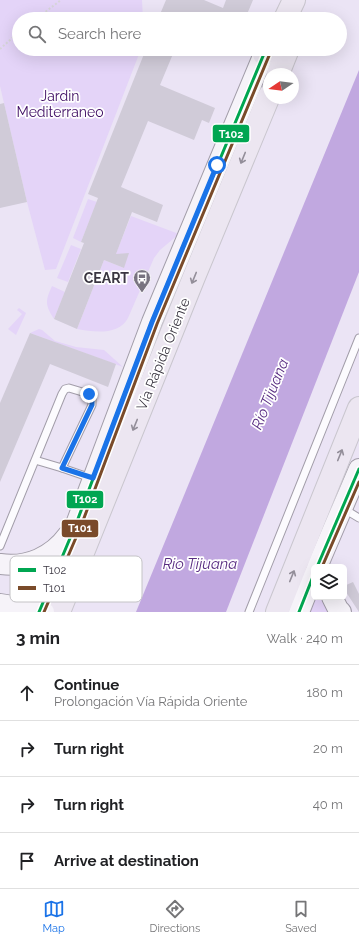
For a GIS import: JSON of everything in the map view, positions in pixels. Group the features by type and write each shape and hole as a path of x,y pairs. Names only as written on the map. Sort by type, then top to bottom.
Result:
{"highway":[{"path":"289,12 294,0"},
{"path":"304,12 309,0"},
{"path":"280,68 285,56"},
{"name":"Vía Rápida Oriente","path":"82,556 266,104"},
{"path":"277,612 359,408"},
{"name":"Vía Rápida Oriente","path":"59,612 63,602"}],"main road":[{"path":"280,12 284,0"},
{"path":"63,556 152,322 264,56"},
{"path":"319,564 359,469"},
{"path":"44,556 63,542 76,524"},
{"path":"299,612 311,584"},
{"path":"334,600 341,612"},
{"path":"39,612 43,602"},
{"path":"9,606 44,612"}],"lane":[{"path":"249,612 359,338"},
{"path":"0,546 62,394 65,389 69,388 89,394 92,400 92,405 62,468"},
{"path":"35,460 93,478"},
{"path":"342,508 359,518"}],"path":[{"path":"46,12 62,0"},
{"path":"0,49 12,38"}],"green space":[{"name":"Jardin Mediterraneo","path":"0,0 142,0 143,12 12,12 12,56 138,56 56,269 45,270 27,202 0,86"},
{"path":"88,199 97,202 81,242 73,238"},
{"path":"131,216 179,234 160,250 154,258 124,324 112,330 98,332 77,329 104,260 124,268 115,256"},
{"path":"71,245 81,249 68,282 57,278"},
{"path":"52,286 65,292 54,319 47,303"},
{"path":"19,308 26,313 16,335 8,329 22,314 17,310"},
{"path":"39,329 55,341 76,347 104,350 123,367 30,333"},
{"path":"314,600 329,600 336,612 310,612"}],"water":[{"name":"Rio Tijuana","path":"359,70 359,272 226,612 136,612 140,602 142,602 142,597"}],"building":[{"path":"166,0 204,0 223,8 226,0 253,0 248,12 161,12"},
{"path":"143,56 172,56 160,85 215,108 209,123 202,120 194,140 148,121 121,187 163,205 157,222 132,212 116,254 129,253 124,268 104,260 77,329 54,319 84,243 81,242 98,198 88,194"},
{"path":"4,103 27,202 0,208 0,104"},
{"path":"30,333 116,364 108,387 50,364 0,482 0,403"},
{"path":"353,582 359,594 359,612 347,594 347,585"}],"transit line":[{"name":"T102","path":"63,556 152,322 263,56"},
{"name":"T101","path":"68,556 81,526 157,324 269,56"},
{"name":"T102","path":"318,564 359,469"},
{"name":"T101","path":"323,564 359,482"},
{"name":"T102","path":"299,612 311,582"},
{"name":"T102","path":"39,612 43,602"},
{"name":"T101","path":"44,612 48,602"}],"place":[{"name":"CEART","path":"142,293"}],"route":[{"path":"89,394 92,400 92,405 62,468 93,478 152,322 217,165"}],"water label":[{"name":"Río Tijuana","path":"270,394"}]}
